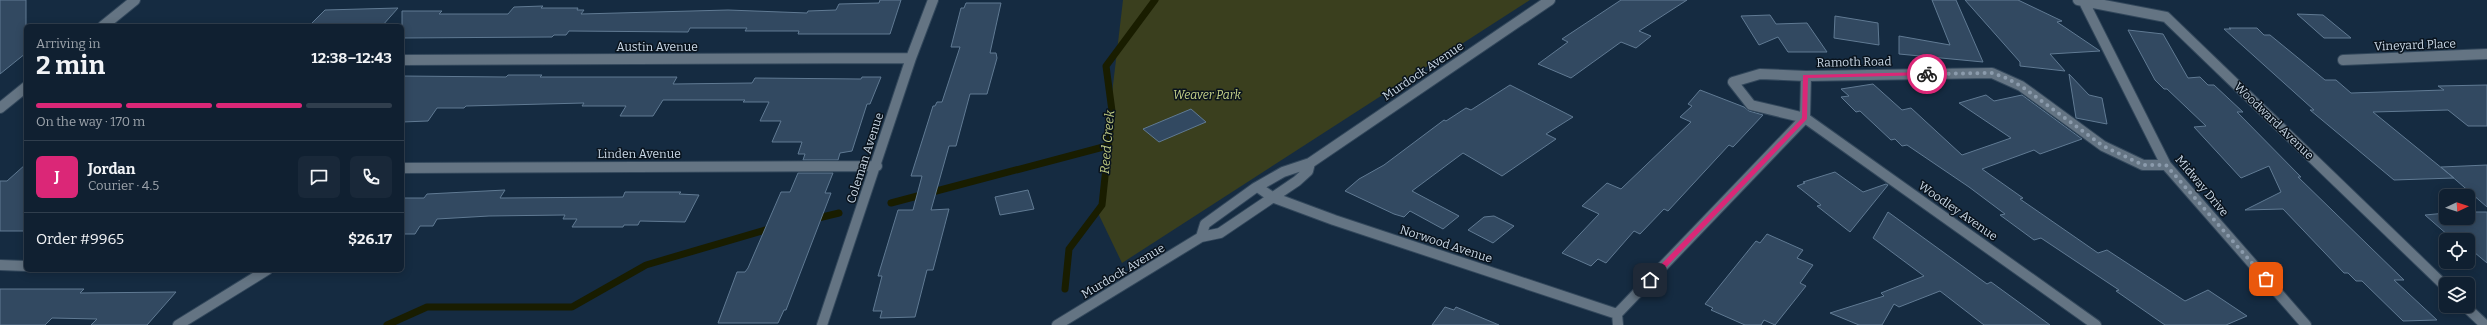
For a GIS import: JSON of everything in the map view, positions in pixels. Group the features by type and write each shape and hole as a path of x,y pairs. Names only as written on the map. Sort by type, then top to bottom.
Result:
{"street":[{"path":"105,24 135,0"},
{"name":"Coleman Avenue","path":"822,325 911,58 933,0"},
{"name":"Murdock Avenue","path":"1201,237 1205,224 1296,165 1310,163 1550,0"},
{"name":"Midway Drive","path":"2081,1 2166,165 2306,325"},
{"name":"Woodward Avenue","path":"2081,1 2166,16 2439,281"},
{"name":"Vineyard Place","path":"2343,60 2487,54"},
{"name":"Austin Avenue","path":"404,60 911,58"},
{"path":"1618,320 1805,118 1751,105 1733,82 1745,76 1769,73 1806,76"},
{"name":"Ramoth Road","path":"1805,118 1806,76 1992,73 2021,86 2103,146 2143,165 2166,165"},
{"path":"0,108 24,89"},
{"name":"Woodley Avenue","path":"1805,118 2096,325"},
{"name":"Murdock Avenue","path":"1057,325 1150,270 1201,237 1220,233 1308,172 1310,163"},
{"name":"Linden Avenue","path":"404,168 876,166"},
{"name":"Norwood Avenue","path":"1259,188 1272,197 1334,220 1618,320"},
{"path":"0,265 24,266"},
{"path":"178,325 264,272"},
{"path":"2472,313 2485,325"}],"green space":[{"name":"Weaver Park","path":"1123,0 1530,0 1122,263 1098,213"}],"building":[{"path":"0,0 26,0 24,55 0,74"},
{"path":"880,0 901,0 890,34 798,34 799,31 745,31 747,28 690,28 688,32 569,31 566,35 554,35 552,37 404,38 404,24 402,24 402,11 442,11 439,14 508,14 514,7 543,6 541,8 578,8 577,10 584,10 581,14 728,10 807,13 808,11 836,10 839,4 879,3"},
{"path":"1621,0 1687,0 1639,31 1651,36 1636,48 1621,42 1571,78 1538,64 1568,42 1562,39"},
{"path":"1932,0 1956,0 1983,62 1899,54 1899,36 1950,45"},
{"path":"1965,0 2018,0 2062,21 2057,22 2100,51 2050,54 2065,71 2020,66 2020,62"},
{"path":"966,3 1001,3 990,53 996,53 997,58 987,94 970,94 956,146 949,146 931,210 949,209 933,270 927,270 915,317 880,318 882,311 873,311 882,276 878,276 898,210 913,210 922,176 911,176 933,106 935,106 937,102 942,102 960,47 951,47 961,8 964,8"},
{"path":"398,8 384,24 311,24 325,10"},
{"path":"2297,14 2323,15 2351,38 2324,38"},
{"path":"1770,15 1776,24 1807,23 1827,52 1788,52 1778,37 1759,45 1741,16"},
{"path":"1835,16 1878,23 1879,45 1834,38"},
{"path":"2229,28 2257,28 2264,35 2270,35 2325,80 2336,80 2351,93 2444,90 2438,86 2487,85 2487,126 2468,126 2448,110 2373,112 2454,178 2394,180 2310,110 2314,110 2224,29 2231,29"},
{"path":"2128,30 2163,34 2188,78 2200,77 2208,85 2214,85 2243,112 2237,112 2301,177 2298,177 2404,280 2394,280 2437,320 2403,321 2362,281 2356,281 2348,273 2344,273 2283,209 2245,210 2281,192 2269,166 2241,178 2194,127 2206,126 2167,89 2164,89 2155,80"},
{"path":"2069,74 2089,95 2102,98 2107,124 2076,118"},
{"path":"508,75 542,75 540,77 677,77 673,84 752,83 755,78 861,79 862,77 881,77 870,104 867,104 852,151 840,153 838,160 803,160 805,154 798,154 802,142 772,142 781,121 760,121 769,102 743,102 745,100 663,100 653,116 620,116 626,106 582,106 584,103 466,106 464,108 437,108 428,121 404,122 404,76 506,77"},
{"path":"1873,84 1902,110 1911,108 1962,155 2011,138 1959,103 1986,95 1994,101 2022,95 2082,139 2040,154 2034,150 1982,169 2023,198 2020,199 2098,253 2107,250 2185,301 2208,290 2247,316 2226,325 2165,325 2116,291 2119,290 2041,238 2034,240 2000,215 2005,214 1969,187 1907,145 1902,146 1895,139 1891,140 1860,111 1856,112 1841,97 1849,96 1841,89"},
{"path":"1510,85 1573,117 1546,134 1556,139 1502,176 1463,153 1412,191 1459,216 1443,229 1410,211 1404,217 1394,214 1345,191 1359,179 1384,165 1444,120 1446,121 1466,108 1471,110"},
{"path":"1700,90 1744,107 1749,111 1763,115 1733,147 1729,145 1668,211 1664,209 1640,234 1634,231 1606,263 1598,259 1591,266 1562,253 1599,214 1582,206 1607,183 1621,189 1691,122 1680,117 1692,106 1688,104"},
{"path":"1191,109 1206,122 1159,142 1143,129"},
{"path":"2487,165 2487,207 2475,197 2475,189 2466,189 2441,167"},
{"path":"24,166 24,231 0,231 0,181 7,181"},
{"path":"1835,172 1863,192 1886,184 1888,185 1850,232 1817,206 1821,205 1797,186 1805,183 1803,182"},
{"path":"798,173 833,173 825,193 831,193 786,310 784,310 778,323 718,323 737,272 745,272 748,268 781,192 790,192"},
{"path":"505,190 500,198 623,197 625,192 681,192 679,194 699,195 685,222 640,221 638,225 624,225 623,227 572,227 577,219 563,219 565,215 489,216 437,219 433,226 420,226 415,234 404,234 404,198 424,198 427,194"},
{"path":"1028,190 1034,209 1000,215 995,197"},
{"path":"1888,212 1987,284 1991,282 2050,325 1984,325 1940,291 1899,307 1894,304 1882,325 1859,325 1830,313 1884,296 1881,293 1924,276 1873,238"},
{"path":"2475,212 2487,212 2487,263 2475,253 2475,233 2446,233 2425,215 2439,214 2439,225 2475,225"},
{"path":"1494,216 1514,226 1493,243 1468,230 1484,217"},
{"path":"1767,234 1803,250 1797,258 1813,265 1800,283 1806,286 1775,325 1764,320 1761,325 1745,325 1711,310 1713,308 1705,304 1756,241 1760,243"},
{"path":"0,289 84,289 80,293 176,292 147,325 91,325 97,319 52,318 45,325 0,325"},
{"path":"1445,307 1454,310 1456,307 1499,325 1432,325"}],"waterway":[{"name":"Reed Creek","path":"1065,289 1069,249 1102,205 1112,111 1106,66 1155,0"},
{"path":"891,203 1107,146"},
{"path":"814,219 839,213"},
{"path":"387,325 427,307 572,307 646,265 772,228"}],"way so far":[{"path":"1927,74 1992,73 2006,78 2021,86 2103,146 2143,165 2166,165 2266,279"}],"route":[{"path":"1650,280 1805,118 1806,76 1927,74"}]}
